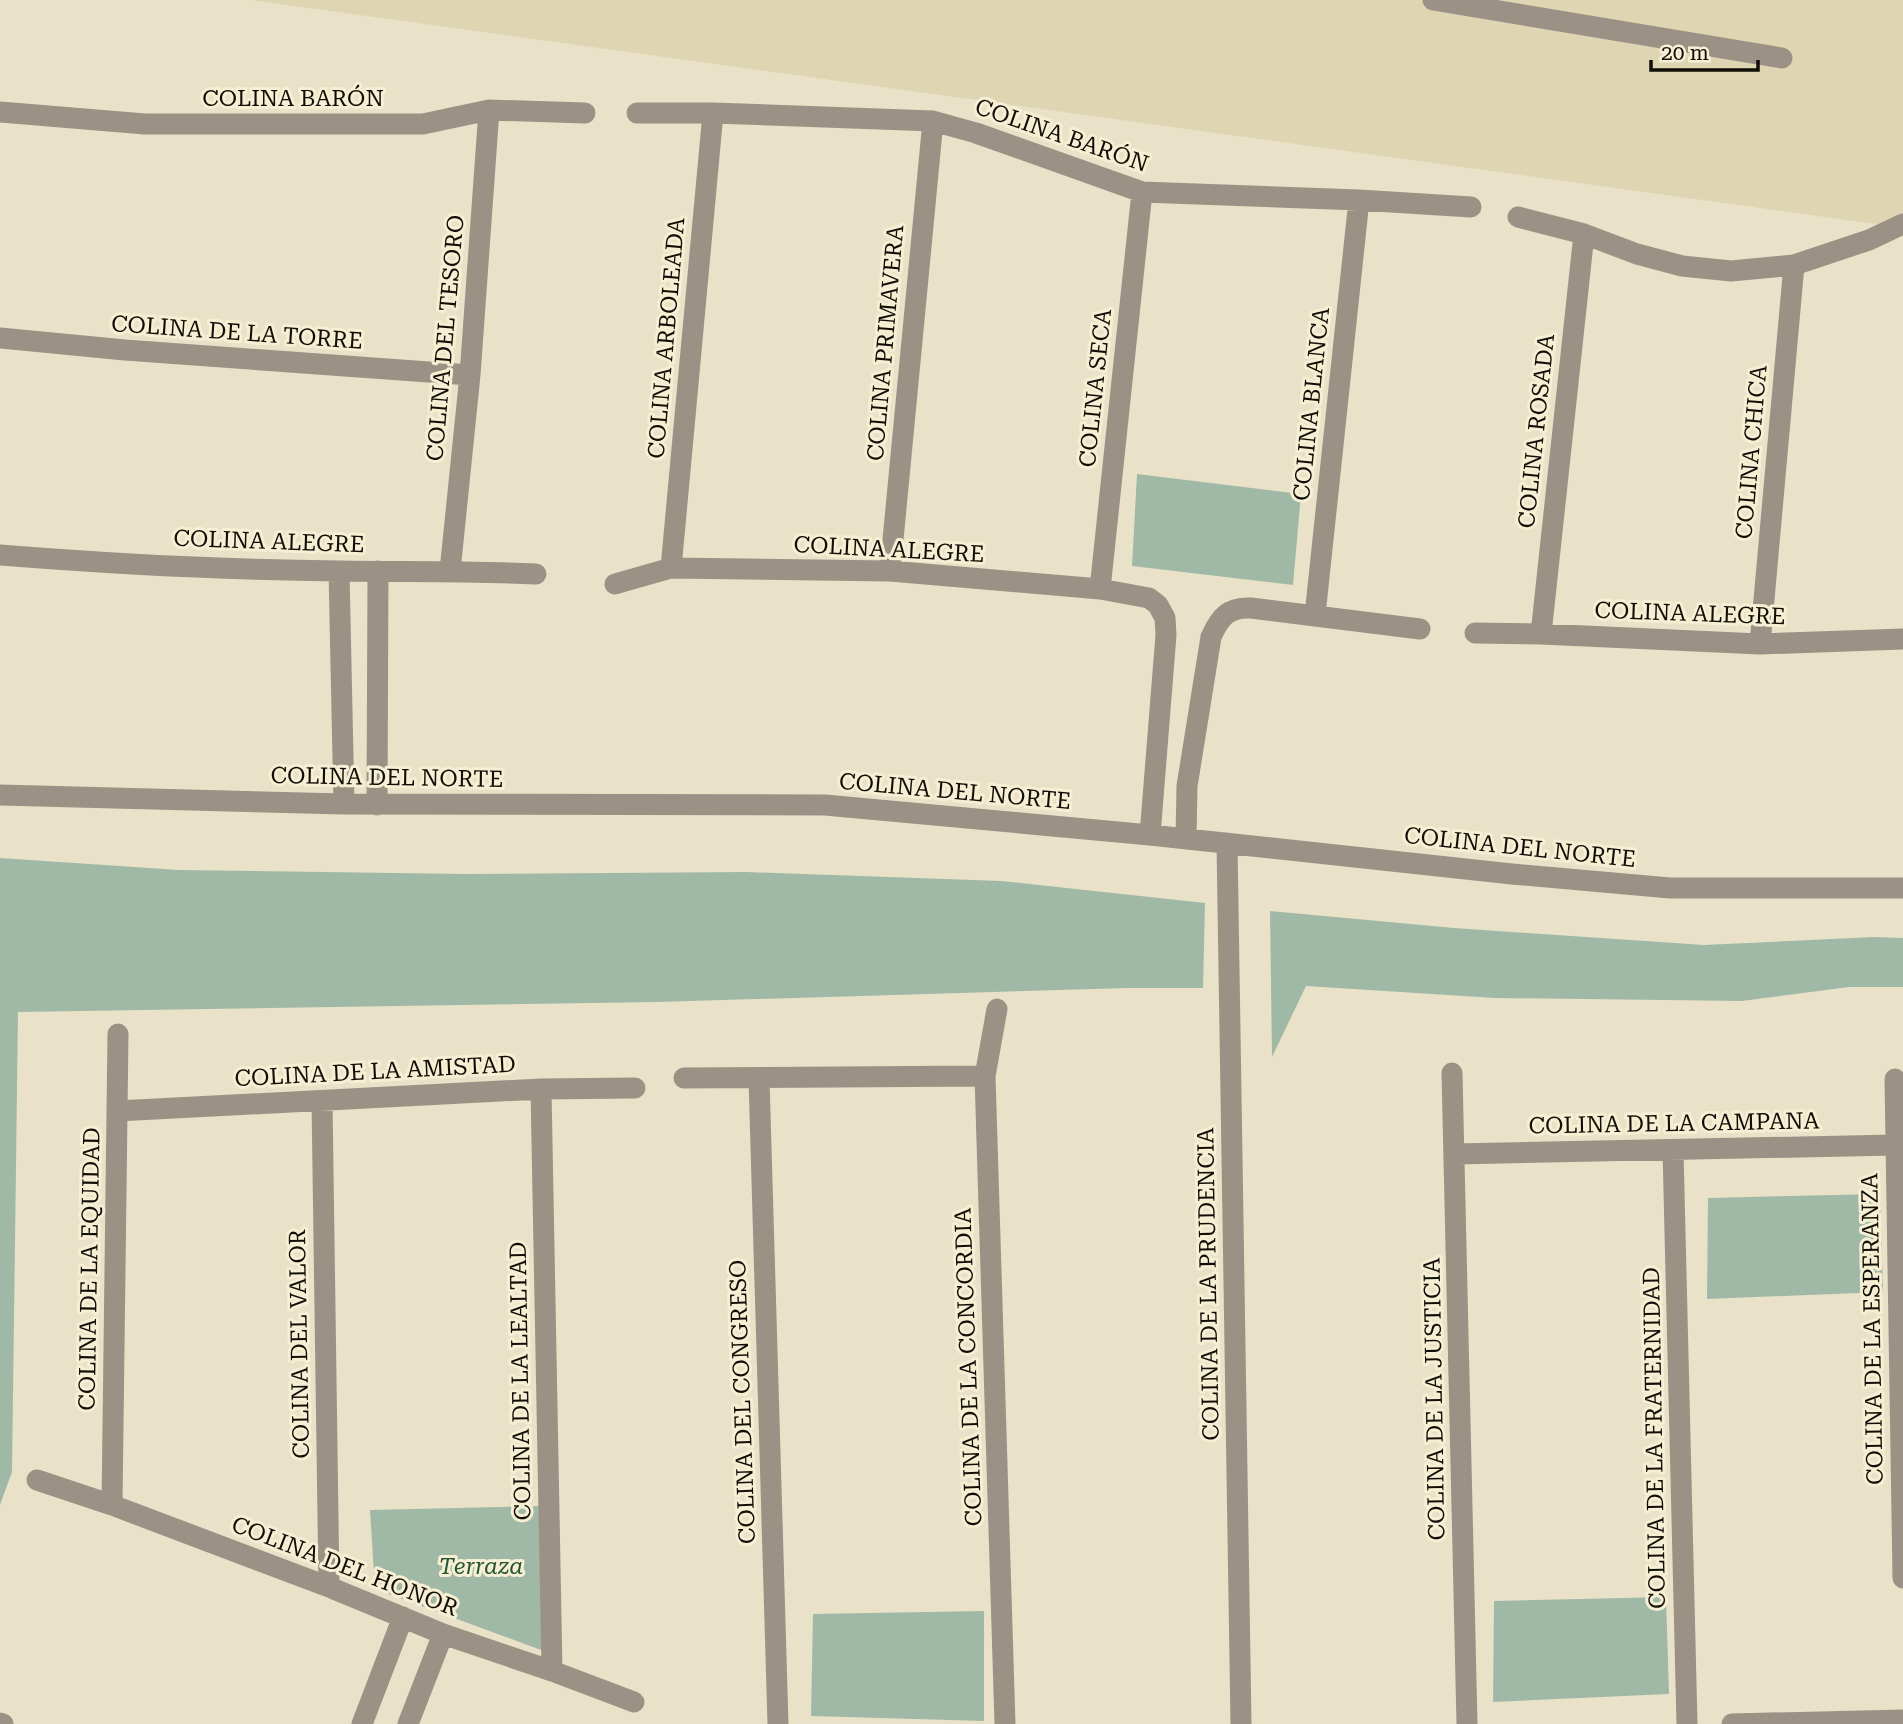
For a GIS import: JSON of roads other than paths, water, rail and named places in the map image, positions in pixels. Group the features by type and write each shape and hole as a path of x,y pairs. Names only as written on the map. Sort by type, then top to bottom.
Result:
{"street":[{"path":"1433,0 1782,58"},
{"name":"COLINA BARÓN","path":"0,112 145,124 423,124 489,110 584,113"},
{"name":"COLINA DEL TESORO","path":"450,570 470,375 489,110"},
{"name":"COLINA BARÓN","path":"637,113 933,121 976,133 1142,192 1471,207"},
{"name":"COLINA ARBOLEADA","path":"671,568 713,113"},
{"name":"COLINA PRIMAVERA","path":"890,571 933,121"},
{"name":"COLINA SECA","path":"1100,589 1142,192"},
{"name":"COLINA BLANCA","path":"1315,615 1359,200"},
{"path":"1518,217 1584,234 1637,254 1682,266 1731,271 1794,265 1869,240 1903,224"},
{"name":"COLINA ROSADA","path":"1542,634 1584,234"},
{"name":"COLINA CHICA","path":"1760,644 1794,265"},
{"name":"COLINA DE LA TORRE","path":"0,338 125,350 470,375"},
{"name":"COLINA ALEGRE","path":"0,555 79,561 339,571 450,570 536,574"},
{"name":"COLINA ALEGRE","path":"615,584 671,568 890,571 1100,589 1149,598 1158,605 1165,618 1166,635 1150,835"},
{"path":"339,571 344,804"},
{"path":"377,805 378,571"},
{"path":"1186,839 1187,786 1210,637 1217,622 1228,611 1251,608 1420,629"},
{"name":"COLINA ALEGRE","path":"1475,633 1760,644 1903,639"},
{"name":"COLINA DEL NORTE","path":"0,795 377,805 825,805 1671,888 1903,888"},
{"name":"COLINA DE LA PRUDENCIA","path":"1227,843 1241,1724"},
{"name":"COLINA DE LA CONCORDIA","path":"997,1009 985,1076 1005,1724"},
{"name":"COLINA DE LA EQUIDAD","path":"112,1505 118,1034"},
{"name":"COLINA DE LA JUSTICIA","path":"1452,1073 1467,1724"},
{"path":"684,1078 985,1076"},
{"name":"COLINA DEL CONGRESO","path":"759,1079 778,1724"},
{"name":"COLINA DE LA ESPERANZA","path":"1895,1079 1903,1578"},
{"name":"COLINA DE LA AMISTAD","path":"117,1111 541,1089 635,1088"},
{"name":"COLINA DE LA LEALTAD","path":"541,1089 552,1671"},
{"name":"COLINA DEL VALOR","path":"322,1101 329,1587"},
{"name":"COLINA DE LA CAMPANA","path":"1455,1154 1895,1144"},
{"name":"COLINA DE LA FRATERNIDAD","path":"1672,1150 1687,1724"},
{"name":"COLINA DEL HONOR","path":"37,1480 112,1505 329,1587 443,1634 634,1702"},
{"path":"362,1724 403,1617"},
{"path":"408,1724 443,1634"},
{"path":"1732,1724 1903,1720"}],"park label":[{"name":"Terraza","path":"481,1566"}]}
